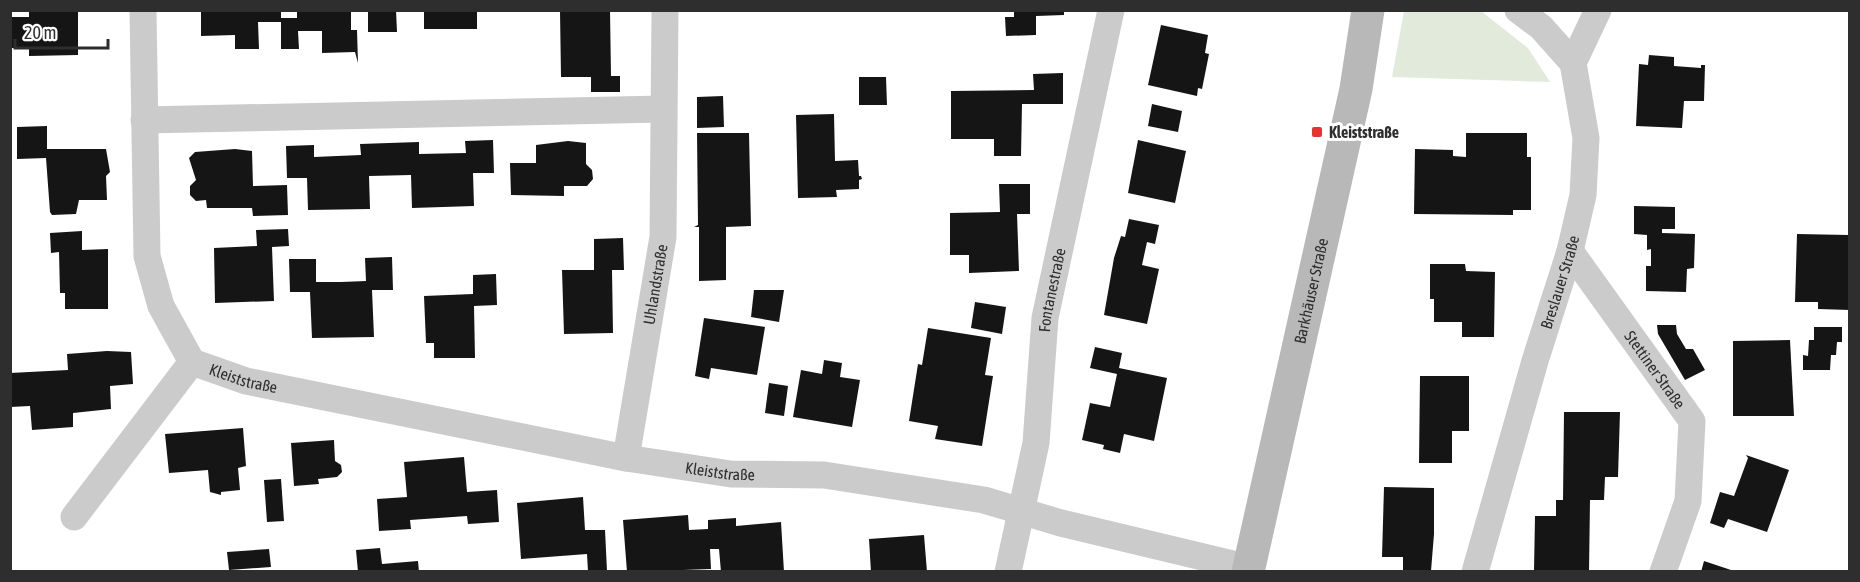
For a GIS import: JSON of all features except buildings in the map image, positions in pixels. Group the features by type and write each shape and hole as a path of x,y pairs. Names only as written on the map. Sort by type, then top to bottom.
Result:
{"street":[{"name":"Kleiststraße","path":"143,10 147,256 161,306 192,362 246,381 626,458 731,474 824,475 984,500 1248,570"},
{"name":"Uhlandstraße","path":"626,458 663,237 665,10"},
{"name":"Fontanestraße","path":"1008,572 1036,443 1045,318 1111,10"},
{"name":"Barkhäuser Straße","path":"1248,570 1356,89 1368,10"},
{"path":"1518,10 1541,27 1573,63 1598,10"},
{"name":"Breslauer Straße","path":"1475,572 1534,361 1570,251 1583,195 1586,138 1573,63"},
{"path":"144,120 663,109"},
{"name":"Stettiner Straße","path":"1570,251 1692,421 1688,501 1663,572"},
{"name":"Kleiststraße","path":"74,517 192,362"}],"green space":[{"path":"1404,11 1481,11 1528,48 1550,82 1392,77"}],"place":[{"name":"Kleiststraße","path":"1317,132"}]}
